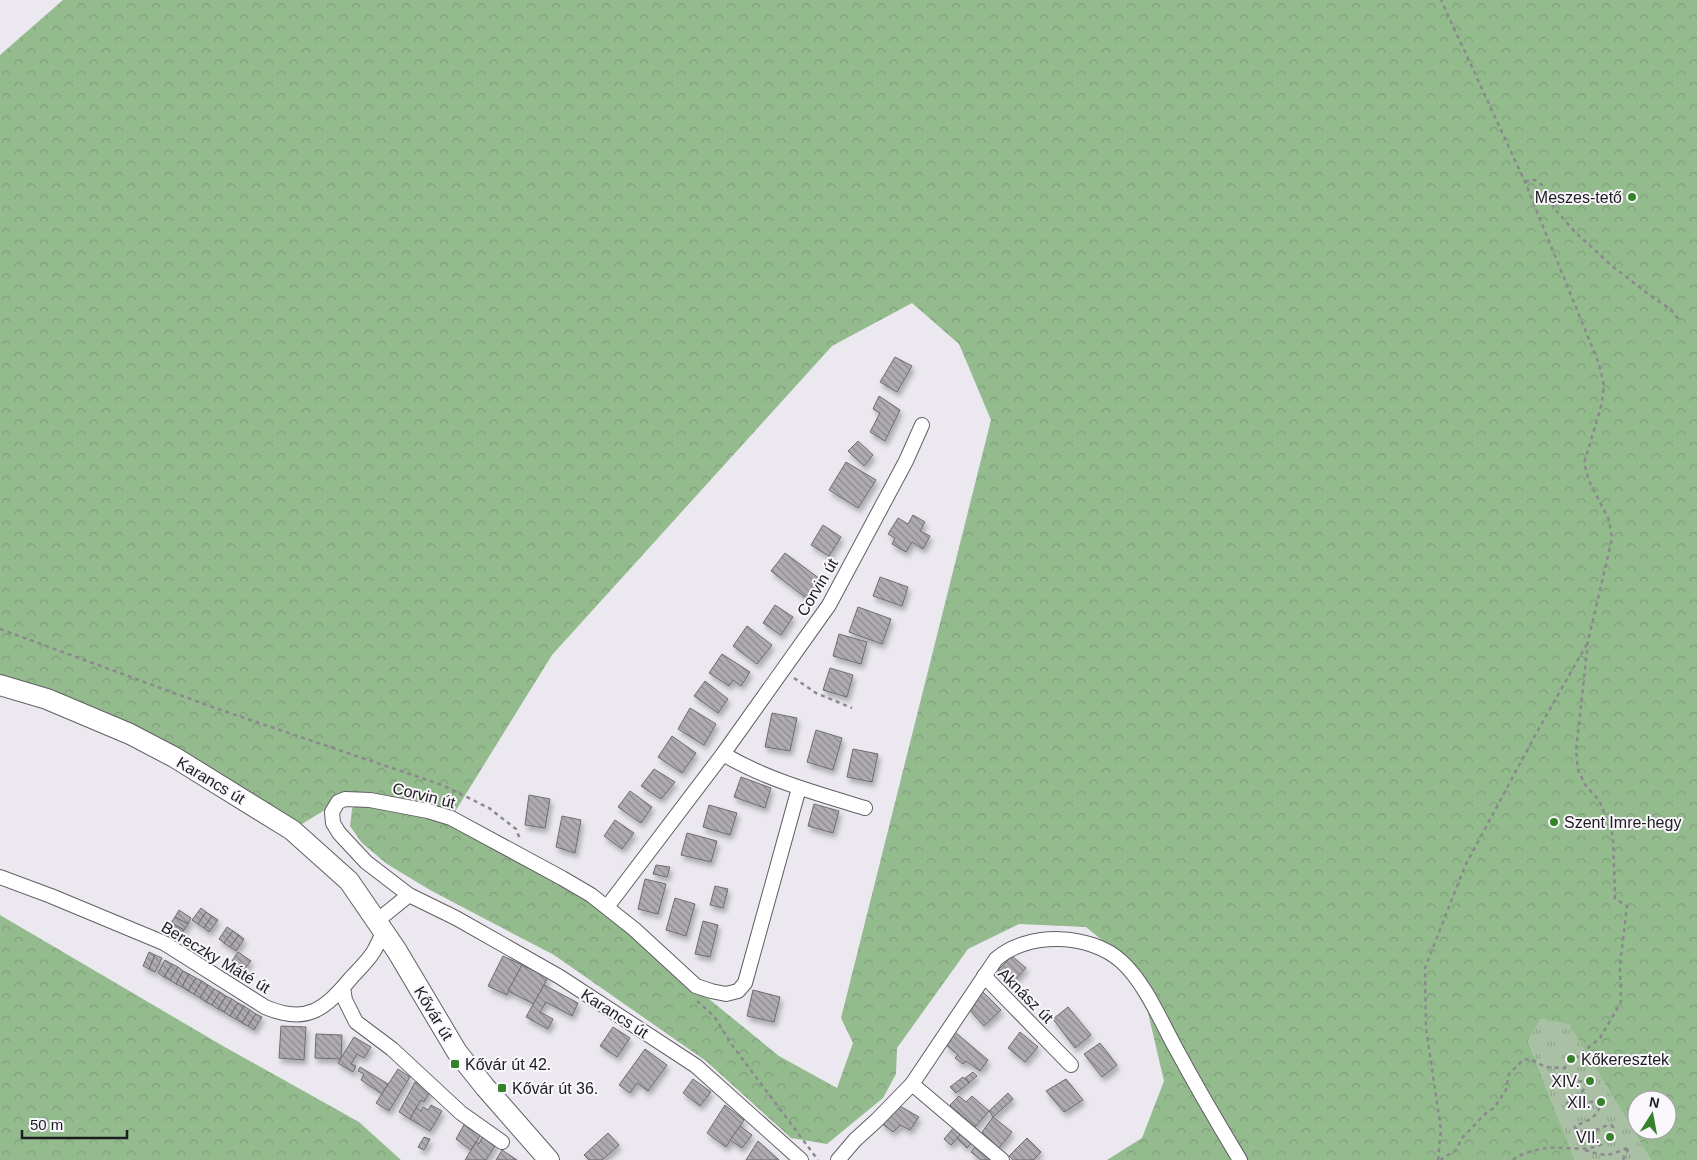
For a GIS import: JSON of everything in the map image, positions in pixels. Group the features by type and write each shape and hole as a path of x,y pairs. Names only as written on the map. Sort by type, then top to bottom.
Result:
{"main road":[{"name":"Karancs út","path":"0,685 48,699 130,734 182,762 292,830 349,881 381,925"},
{"name":"Kővár út","path":"381,925 457,1052 549,1160"}],"street":[{"name":"Corvin út","path":"607,907 723,754 829,605 901,470 922,425"},
{"path":"723,754 757,772 799,788 865,808"},
{"name":"Corvin út","path":"410,894 366,862 339,833 332,817 332,812 338,802 345,799 370,800 438,814 465,825 578,887 607,907 670,960 696,986 722,994 735,992 744,986 799,788"},
{"name":"Bereczky Máté út","path":"0,877 164,943 265,1007 282,1014 296,1016 320,1009 330,1002 373,952 381,925"},
{"path":"381,925 410,894"},
{"name":"Karancs út","path":"410,894 493,938 560,977 691,1063 802,1160"},
{"path":"984,976 1003,952 1032,941 1056,939 1078,942 1098,947 1116,957 1133,973 1209,1109 1240,1160"},
{"name":"Aknász út","path":"838,1160 855,1140 884,1114 912,1084 984,976 1071,1065"},
{"path":"343,988 345,1000 356,1022 392,1050 461,1113 502,1142"},
{"path":"912,1084 1002,1160"}],"path":[{"path":"1439,1160 1456,1150 1462,1138 1487,1112 1494,1108 1506,1090 1510,1074 1523,1060 1531,1059 1545,1067 1564,1068 1600,1038 1621,1002 1620,964 1627,906 1615,899 1613,836 1599,800 1586,786 1578,770 1576,751 1588,641 1612,539 1609,520 1589,481 1584,463 1602,407 1604,386 1599,364 1525,182 1441,0"},
{"path":"1525,182 1535,180 1542,185 1554,208 1574,231 1612,266 1670,309 1680,320"},
{"path":"0,629 215,708 442,785 489,808 516,829 528,859"},
{"path":"1439,1160 1441,1130 1426,1028 1425,968 1465,866 1588,641"},
{"path":"784,668 792,677 816,693 852,708"},
{"path":"688,979 689,994 714,1016 732,1044 818,1160"},
{"path":"1513,1160 1519,1155 1546,1148 1584,1149 1599,1146 1608,1138 1613,1127 1611,1125 1607,1125 1597,1132 1588,1132 1575,1128 1574,1126 1588,1122 1595,1115 1600,1102 1597,1101 1583,1105 1567,1103 1566,1099 1583,1091 1586,1081 1573,1082 1564,1068"},
{"path":"1584,1149 1599,1155 1610,1155 1628,1147 1623,1160"}],"green space":[{"path":"63,0 1697,0 1697,1160 1651,1160 1639,1140 1677,1140 1677,1090 1627,1090 1627,1120 1569,1024 1541,1019 1528,1041 1575,1160 1107,1160 1142,1138 1164,1081 1138,970 1086,927 1019,924 968,949 897,1048 896,1074 883,1098 827,1144 791,1138 706,1061 554,955 430,890 387,864 362,843 350,826 352,809 357,800 338,802 292,830 221,785 0,685 0,55","holes":["912,303 959,344 991,420 841,1018 853,1043 837,1088 779,1056 709,999 688,979 562,878 451,818 552,655 832,346"]},
{"path":"0,915 223,1046 359,1122 401,1160 0,1160"},
{"path":"1541,1019 1569,1023 1627,1120 1627,1140 1639,1140 1651,1160 1575,1160 1528,1041"}],"building":[{"path":"895,357 912,366 897,392 880,382"},
{"path":"879,396 900,410 885,441 870,432 880,413 873,409"},
{"path":"858,441 873,455 864,466 848,451"},
{"path":"846,462 876,480 858,508 829,490"},
{"path":"913,515 925,522 920,531 930,536 923,549 912,542 906,552 892,544 895,538 888,534 898,518 908,524"},
{"path":"823,525 841,537 829,556 811,545"},
{"path":"785,553 820,579 806,598 771,571"},
{"path":"880,577 908,587 902,606 873,596"},
{"path":"775,605 793,617 781,635 763,623"},
{"path":"858,607 891,619 882,644 849,632"},
{"path":"747,626 772,645 757,664 733,646"},
{"path":"839,634 867,642 861,664 833,656"},
{"path":"722,654 750,672 741,686 733,680 729,686 709,673"},
{"path":"830,668 853,675 847,697 823,690"},
{"path":"705,681 728,699 718,713 694,696"},
{"path":"690,708 716,724 704,745 678,729"},
{"path":"772,713 797,718 790,751 765,747"},
{"path":"816,730 842,738 833,770 807,762"},
{"path":"672,736 696,753 682,773 658,757"},
{"path":"853,749 878,754 872,782 847,777"},
{"path":"654,769 675,782 661,799 641,786"},
{"path":"741,777 771,788 765,808 734,797"},
{"path":"630,791 652,807 641,823 618,807"},
{"path":"529,795 550,799 545,828 525,825"},
{"path":"814,804 839,811 833,833 808,826"},
{"path":"709,805 737,813 730,835 703,827"},
{"path":"562,816 581,820 575,853 556,847"},
{"path":"615,820 634,833 622,849 604,836"},
{"path":"687,833 717,841 711,862 681,855"},
{"path":"656,865 670,867 667,877 653,874"},
{"path":"645,879 666,884 658,914 638,909"},
{"path":"715,886 728,889 723,908 710,905"},
{"path":"675,898 695,904 686,936 666,930"},
{"path":"201,908 206,912 198,924 192,920"},
{"path":"179,910 191,918 188,924 175,917"},
{"path":"206,912 212,916 204,928 198,924"},
{"path":"212,916 218,920 209,932 204,928"},
{"path":"175,917 188,924 184,930 171,923"},
{"path":"703,921 718,925 710,957 695,954"},
{"path":"171,923 184,930 180,936 168,929"},
{"path":"227,927 233,931 224,943 219,939"},
{"path":"233,931 239,935 230,947 224,943"},
{"path":"239,935 244,939 236,951 230,947"},
{"path":"149,952 155,955 149,969 143,966"},
{"path":"238,952 251,961 244,969 232,961"},
{"path":"155,955 162,958 155,972 149,969"},
{"path":"503,956 522,965 507,995 488,986"},
{"path":"1012,956 1026,968 1012,983 998,970"},
{"path":"165,960 172,964 164,977 158,973"},
{"path":"172,964 178,967 170,980 164,977"},
{"path":"522,965 548,977 534,1004 508,991"},
{"path":"178,967 183,971 176,984 170,980"},
{"path":"183,971 189,974 182,987 176,984"},
{"path":"189,974 196,978 188,991 182,987"},
{"path":"196,978 202,981 194,994 188,991"},
{"path":"202,981 208,985 200,998 194,994"},
{"path":"208,985 214,989 206,1002 200,998"},
{"path":"544,985 578,1003 572,1016 546,1002 540,1012 553,1019 548,1029 526,1017"},
{"path":"214,989 220,992 212,1005 206,1002"},
{"path":"753,990 780,997 774,1022 747,1016"},
{"path":"220,992 226,996 218,1009 212,1005"},
{"path":"983,992 1001,1010 984,1026 968,1008"},
{"path":"226,996 232,999 224,1012 218,1009"},
{"path":"232,999 238,1003 230,1016 224,1012"},
{"path":"238,1003 244,1006 236,1019 230,1016"},
{"path":"244,1006 250,1010 242,1023 236,1019"},
{"path":"1068,1007 1091,1035 1075,1048 1053,1019"},
{"path":"250,1010 256,1014 248,1026 242,1023"},
{"path":"256,1014 262,1017 254,1030 248,1026"},
{"path":"281,1026 306,1027 304,1060 279,1058"},
{"path":"613,1027 630,1038 617,1057 600,1046"},
{"path":"955,1032 988,1060 980,1071 966,1061 963,1064 955,1058 958,1055 946,1045"},
{"path":"1020,1032 1038,1047 1025,1062 1008,1048"},
{"path":"316,1034 342,1035 341,1059 315,1058"},
{"path":"354,1037 371,1047 364,1058 357,1054 351,1064 356,1066 353,1072 338,1063"},
{"path":"1100,1043 1117,1065 1102,1077 1084,1054"},
{"path":"645,1049 667,1065 648,1091 637,1083 630,1093 619,1085"},
{"path":"360,1067 388,1084 382,1094 361,1080 364,1074 358,1071"},
{"path":"398,1069 410,1077 389,1111 376,1103"},
{"path":"973,1072 977,1076 969,1083 965,1078"},
{"path":"963,1077 969,1083 956,1093 950,1087"},
{"path":"693,1079 711,1092 700,1106 683,1093"},
{"path":"1066,1079 1083,1100 1064,1112 1046,1091"},
{"path":"415,1082 431,1090 424,1102 421,1100 410,1119 399,1112"},
{"path":"1008,1093 1013,1099 993,1117 989,1111"},
{"path":"959,1096 966,1102 972,1096 989,1111 975,1127 950,1105"},
{"path":"431,1105 442,1111 430,1131 410,1119 416,1108 421,1111 423,1107 428,1110"},
{"path":"725,1105 744,1120 726,1147 707,1133"},
{"path":"898,1105 919,1117 910,1130 900,1125 893,1132 881,1123"},
{"path":"993,1117 1012,1132 999,1148 982,1132"},
{"path":"465,1123 481,1134 471,1150 456,1139"},
{"path":"740,1126 752,1135 742,1148 730,1140"},
{"path":"955,1126 963,1132 951,1145 944,1139"},
{"path":"963,1132 973,1141 967,1148 957,1138"},
{"path":"608,1133 619,1145 602,1160 589,1160 584,1155"},
{"path":"483,1136 496,1144 486,1160 465,1160 476,1142 479,1144"},
{"path":"424,1137 430,1139 424,1150 418,1147"},
{"path":"1027,1138 1041,1152 1033,1160 1013,1160 1009,1156"},
{"path":"758,1141 779,1160 746,1160"},
{"path":"977,1144 994,1160 981,1160 971,1152"},
{"path":"502,1150 517,1160 496,1160"}],"place":[{"name":"Meszes-tető","path":"1632,197"},
{"name":"Szent Imre-hegy","path":"1554,822"},
{"name":"Kőkeresztek","path":"1571,1059"},
{"name":"Kővár út 42.","path":"455,1064"},
{"name":"XIV.","path":"1590,1081"},
{"name":"Kővár út 36.","path":"502,1088"},
{"name":"XII.","path":"1601,1102"},
{"name":"VII.","path":"1610,1137"}]}
